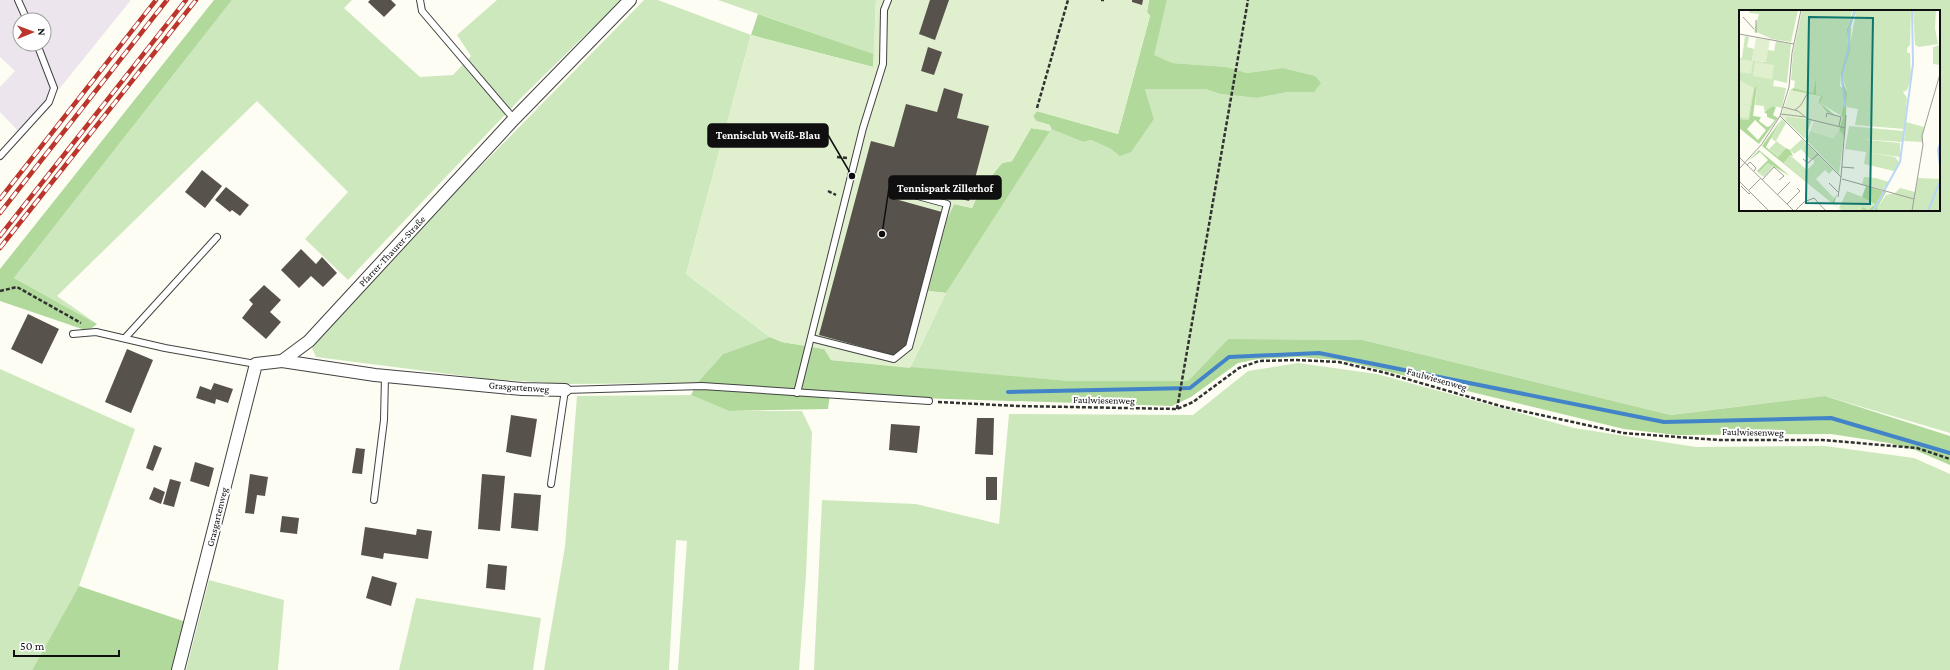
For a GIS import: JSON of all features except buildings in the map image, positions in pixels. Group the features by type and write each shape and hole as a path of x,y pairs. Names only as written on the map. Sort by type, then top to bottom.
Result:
{"street":[{"name":"Pfarrer-Thaurer-Straße","path":"256,364 282,361 309,341 514,119 630,0"},
{"name":"Grasgartenweg","path":"282,361 385,376 522,389 565,390"},
{"name":"Grasgartenweg","path":"178,670 256,364"}],"lane":[{"path":"18,0 23,12"},
{"path":"420,0 422,10 514,119"},
{"path":"797,393 863,128 882,64 884,10 888,0"},
{"path":"0,156 49,102 54,88 40,52"},
{"path":"811,338 894,359 909,347 947,204 903,192"},
{"path":"124,338 217,237"},
{"name":"Pfarrer-Thaurer-Straße","path":"72,334 96,332 165,348 256,364"},
{"path":"374,500 384,420 385,376"},
{"path":"551,484 565,390 702,386 929,401"}],"path":[{"path":"1038,108 1038,101 1049,70 1055,43 1068,0"},
{"path":"1177,410 1248,0"},
{"path":"0,291 17,287 96,332"},
{"name":"Faulwiesenweg","path":"929,401 1018,406 1177,410 1193,402 1239,368 1259,361 1297,360 1332,362 1386,373 1504,407 1624,433 1719,440 1823,440 1917,448 1950,459"}],"shaded area":[{"path":"0,0 131,0 22,135 0,112 0,87 15,71 0,57"}],"green space":[{"path":"214,0 232,0 14,278 97,324 88,331 0,301 0,269"},
{"path":"232,0 352,0 344,8 420,77 453,75 471,56 457,35 497,0 621,0 521,98 348,280 305,239 348,192 257,101 57,296 97,324 14,278"},
{"path":"644,0 658,0 751,35 686,274 770,337 723,354 697,383 568,384 488,379 316,357 309,341"},
{"path":"718,0 876,0 874,54"},
{"path":"876,0 1149,0 1147,12 1150,16 1118,134 1037,111 1033,116 1036,121 1050,125 1050,131 1031,128 1012,161 1002,163 980,190 972,208 954,204 947,219 928,291 946,293 910,368 831,360 824,349 782,342 770,337 686,274 751,35 873,67"},
{"path":"1149,0 1167,0 1154,55 1172,63 1227,67 1247,73 1282,68 1315,76 1321,83 1314,92 1288,92 1257,98 1220,94 1205,89 1145,89 1154,119 1131,152 1120,156 1111,149 1091,140 1083,142 1051,129 1050,125 1036,121 1033,116 1037,111 1118,134 1150,16 1147,12"},
{"path":"1167,0 1950,0 1950,433 1825,396 1671,415 1363,340 1228,339 1188,381 1069,381 910,368 946,293 1051,129 1083,142 1091,140 1111,149 1143,133 1154,119 1145,89 1205,89 1220,94 1257,98 1288,92 1314,92 1282,68 1247,73 1227,67 1171,63 1153,55"},
{"path":"758,14 874,54 873,67 751,35"},
{"path":"1031,128 1050,131 946,293 927,291 947,219 954,204 972,208 980,190 1002,163 1012,161"},
{"path":"770,337 782,342 825,349 831,360 1069,381 1188,381 1228,339 1363,340 1671,415 1825,396 1950,436 1950,465 1915,450 1889,443 1831,434 1677,435 1624,429 1340,360 1297,357 1258,359 1238,363 1191,397 1172,406 917,398 830,393 828,409 729,411 691,395 697,383 723,354"},
{"path":"1298,363 1377,374 1574,428 1696,447 1825,446 1914,458 1950,474 1950,670 814,670 822,500 916,504 999,524 1009,414 1193,415 1248,371"},
{"path":"0,369 135,429 79,586 32,670 0,670"},
{"path":"691,395 729,411 802,411 812,432 806,575 799,670 678,670 687,541 676,540 669,670 544,670 565,547 577,396"},
{"path":"209,580 284,600 278,670 186,670"},
{"path":"79,586 186,622 174,670 32,670"},
{"path":"416,598 541,618 533,670 399,670"}],"waterway":[{"path":"1008,392 1190,388 1229,357 1319,353 1664,422 1831,418 1950,453"}],"railway":[{"path":"0,199 156,0"},
{"path":"0,213 167,0"},
{"path":"0,236 186,0"},
{"path":"0,248 196,0"}],"place":[{"name":"Tennisclub Weiß-Blau","path":"852,176"},
{"name":"Tennispark Zillerhof","path":"882,234"}]}
